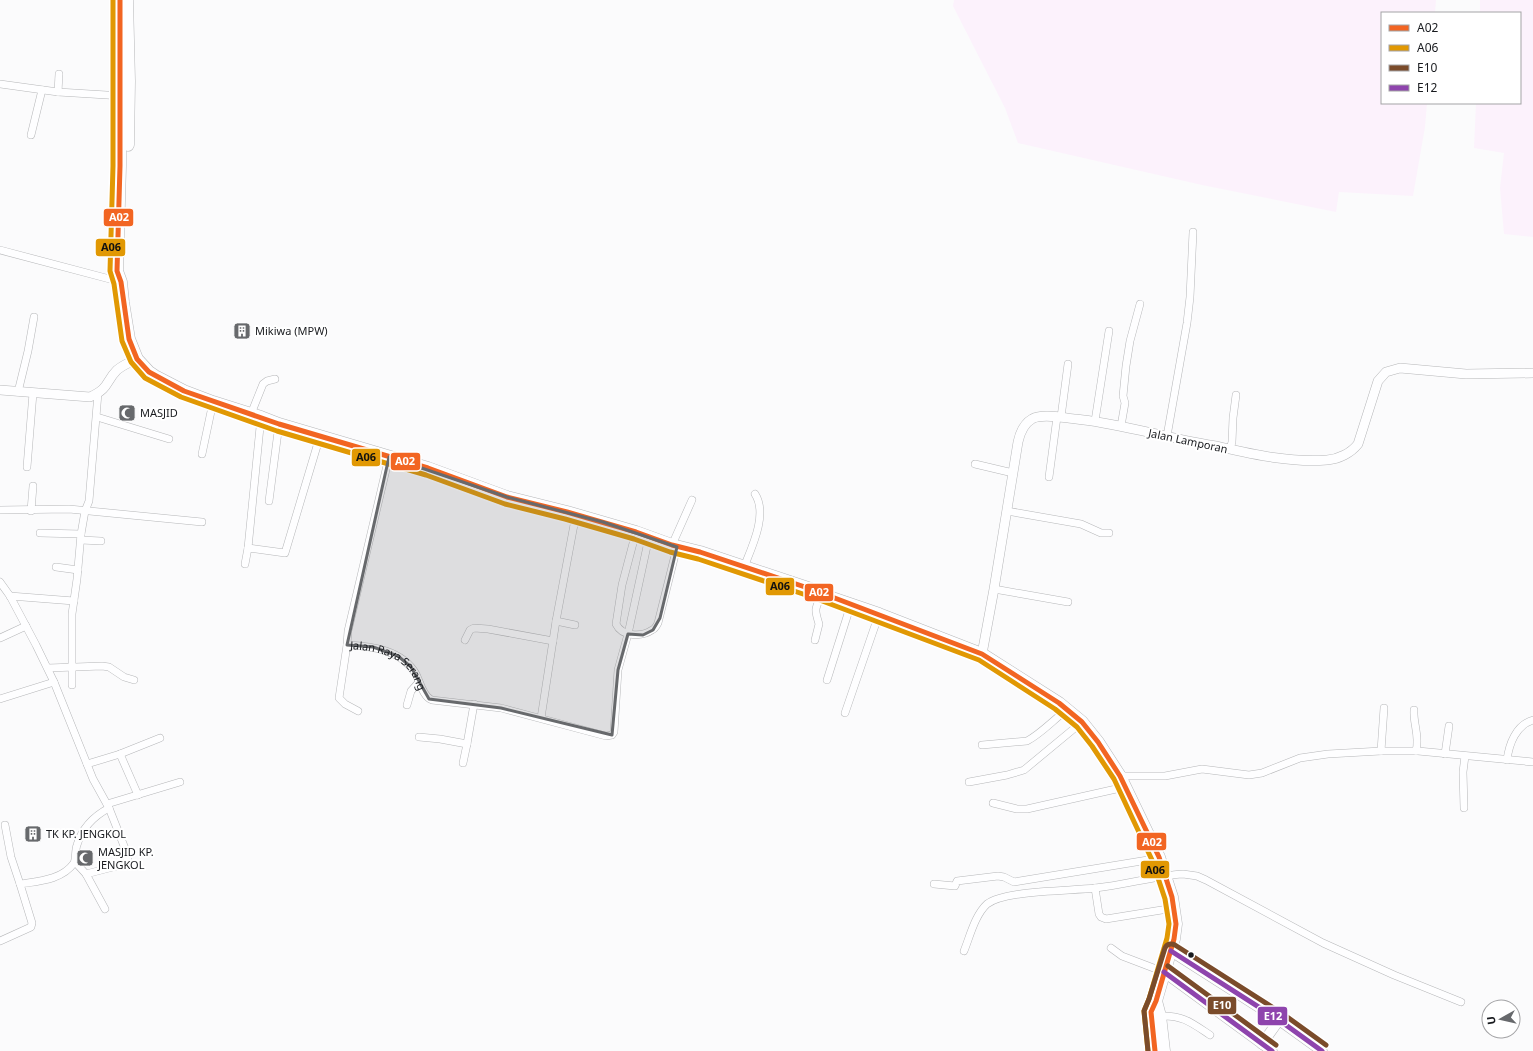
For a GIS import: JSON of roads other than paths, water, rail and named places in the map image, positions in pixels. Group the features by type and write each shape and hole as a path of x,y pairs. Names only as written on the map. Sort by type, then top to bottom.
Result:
{"highway":[{"path":"120,0 124,96 125,274 121,282 122,302 127,331 137,359 155,376 184,391 213,402 256,415 279,424 428,468 507,496 576,514 636,532 675,546 744,567 879,614 982,654 1047,694 1068,709 1082,722 1098,742 1122,781 1160,858 1166,876 1174,908 1176,924 1171,951 1156,1001 1151,1012 1154,1051"},
{"path":"124,96 129,81 128,0"},
{"path":"1156,1001 1160,1016 1164,1051"}],"main road":[{"path":"1171,951 1279,1020 1322,1051"},
{"path":"1164,972 1272,1051"},
{"path":"1262,1044 1279,1020"}],"street":[{"path":"58,92 59,74"},
{"path":"0,84 58,92 124,96"},
{"path":"31,135 42,90"},
{"path":"1167,436 1187,323 1191,283 1193,232"},
{"path":"0,250 121,282"},
{"path":"1121,426 1125,403 1123,396 1126,366 1130,341 1140,304"},
{"path":"18,392 28,351 34,317"},
{"path":"1095,421 1110,331"},
{"path":"0,390 90,397 98,394 106,387 118,370 137,359"},
{"path":"1049,477 1068,364"},
{"name":"Jalan Lamporan","path":"982,654 1020,432 1031,419 1039,417 1059,417 1095,421 1254,455 1305,460 1328,460 1344,455 1354,449 1358,444 1378,381 1386,372 1400,368 1466,374 1533,373"},
{"path":"245,564 248,548 256,415 262,384 275,378"},
{"path":"27,467 33,393"},
{"path":"72,685 72,614 81,537 85,511 89,501 98,394"},
{"path":"1230,450 1236,395"},
{"path":"202,454 213,402"},
{"path":"97,417 169,438"},
{"path":"269,501 279,424"},
{"path":"248,548 285,552 320,436"},
{"name":"Jalan Raya Serang","path":"389,456 350,624 347,645 373,647 386,650 398,656 411,667 429,699 501,708 606,736 613,734 618,670 628,634 649,537"},
{"path":"975,464 1013,473"},
{"path":"31,511 33,486"},
{"path":"744,567 757,533 760,504 755,494"},
{"path":"636,532 622,585 616,624 618,628 628,634 643,635 653,630 658,623 675,546 692,500"},
{"path":"0,510 31,511 54,509 202,522"},
{"path":"1007,510 1081,524 1101,533 1109,533"},
{"path":"541,718 556,621 576,514"},
{"path":"40,533 81,537 101,541"},
{"path":"56,567 78,570"},
{"path":"0,582 10,596 48,668 93,779 108,806 126,851 128,861 124,864 86,874"},
{"path":"994,589 1068,602"},
{"path":"815,640 819,624 815,609 822,594"},
{"path":"10,596 74,601"},
{"path":"828,680 851,604"},
{"path":"845,713 879,614"},
{"path":"556,621 575,625"},
{"path":"0,638 26,626"},
{"path":"465,640 470,630 477,628 553,642"},
{"path":"347,645 340,698 345,704 358,711"},
{"path":"48,668 108,667 124,677 134,680"},
{"path":"0,700 54,682"},
{"path":"407,705 411,691 419,682"},
{"path":"463,763 474,704"},
{"path":"1381,751 1384,708"},
{"path":"982,745 1027,741 1068,709"},
{"path":"1414,710 1413,719 1417,729 1416,751"},
{"path":"1507,760 1512,739 1522,727 1533,720"},
{"path":"969,782 1007,775 1024,770 1082,722"},
{"path":"1445,754 1449,726"},
{"path":"418,737 466,744"},
{"path":"87,764 120,754 160,738"},
{"path":"993,803 1017,809 1027,809 1122,781 1165,776 1202,768 1250,775 1262,773 1300,758 1328,754 1416,751 1533,762"},
{"path":"120,754 138,795"},
{"path":"1464,808 1465,756"},
{"path":"20,884 47,880 62,873 75,862 77,844 88,823 108,806 180,782"},
{"path":"0,940 32,927 11,857 5,825"},
{"path":"934,884 955,886 957,881 998,876 1014,882 1160,858"},
{"path":"75,862 86,874 105,909"},
{"path":"964,950 977,918 988,903 1024,893 1095,888 1183,874 1197,876 1323,943 1394,975 1461,1002"},
{"path":"1095,888 1099,914 1101,917 1106,919 1174,908"},
{"path":"1111,948 1122,956 1164,972"},
{"path":"1160,1016 1177,1016 1188,1020 1210,1034"}],"place":[{"name":"Mikiwa (MPW)","path":"242,331"},
{"name":"MASJID","path":"127,413"},
{"name":"TK KP. JENGKOL","path":"33,834"},
{"name":"MASJID KP. JENGKOL","path":"85,858"}]}
